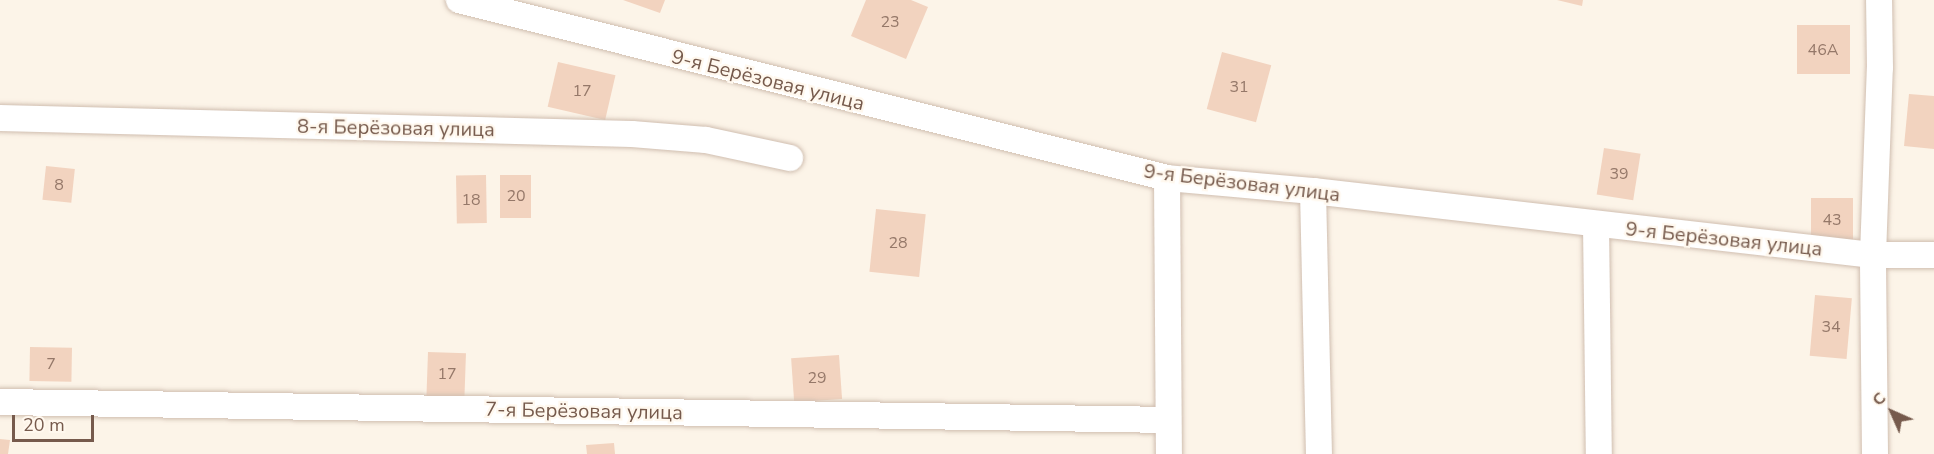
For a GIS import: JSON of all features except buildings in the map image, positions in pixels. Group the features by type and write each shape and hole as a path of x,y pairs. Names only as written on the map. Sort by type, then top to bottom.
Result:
{"street":[{"name":"9-я Берёзовая улица","path":"459,0 1167,178 1313,191 1873,255 1934,255"},
{"path":"1875,454 1873,255 1880,68 1879,0"},
{"name":"8-я Берёзовая улица","path":"0,118 632,134 706,140 790,158"},
{"path":"1167,178 1169,454"},
{"path":"1313,191 1319,454"},
{"path":"1596,224 1599,454"},
{"name":"7-я Берёзовая улица","path":"0,402 1168,420"}]}
